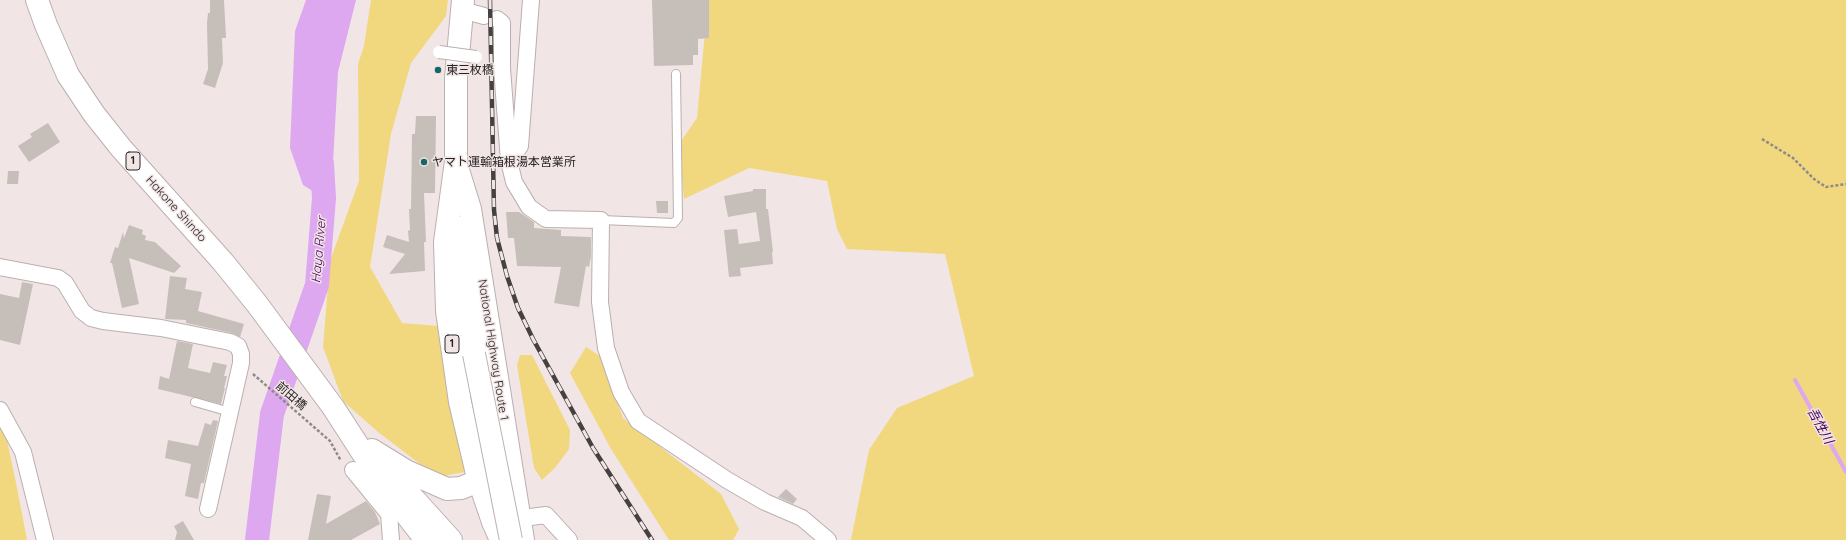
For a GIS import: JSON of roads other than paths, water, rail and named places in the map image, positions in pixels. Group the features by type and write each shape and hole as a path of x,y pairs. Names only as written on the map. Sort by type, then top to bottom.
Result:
{"highway":[{"name":"Hakone Shindo","path":"37,0 56,51 68,75 94,114 121,148 223,262 257,304 333,407"},
{"name":"National Highway Route 1","path":"463,5 456,78 456,161 445,242 447,311 460,402 478,478 497,531"},
{"name":"National Highway Route 1","path":"456,161 470,209 523,540"},
{"name":"1","path":"456,161 460,236 474,354 511,540"},
{"name":"1","path":"333,407 451,540"},
{"name":"1","path":"333,407 384,486 426,540"},
{"name":"1","path":"372,450 406,471 447,489 461,488 471,484 478,478"},
{"name":"1","path":"414,500 469,540"}],"street":[{"path":"509,161 520,146 532,0"},
{"path":"463,5 502,23 502,68 509,161 514,182 529,207 546,219 601,220 600,302 606,348 621,392 638,421 727,480 765,502 802,518 828,540"},
{"path":"439,52 476,57"},
{"path":"0,267 58,278 65,283 82,311 91,318 103,321 144,325 230,342 238,346 241,354 241,363 208,509"},
{"path":"0,410 23,452 45,540"},
{"path":"354,470 389,514 391,540"},
{"path":"497,531 520,518 546,515 569,540"}],"lane":[{"path":"601,220 674,223 678,218 676,74"},
{"path":"195,402 230,412"}],"waterway":[{"name":"Haya River","path":"257,540 272,414 317,285 324,198 322,164"},
{"name":"吾性川","path":"1795,380 1846,472"}],"railway":[{"path":"490,0 494,210 497,238 507,276 518,308 533,339 593,448 652,540"}],"place":[{"name":"東三枚橋","path":"438,70"},
{"name":"ヤマト運輸箱根湯本営業所","path":"424,162"}]}
